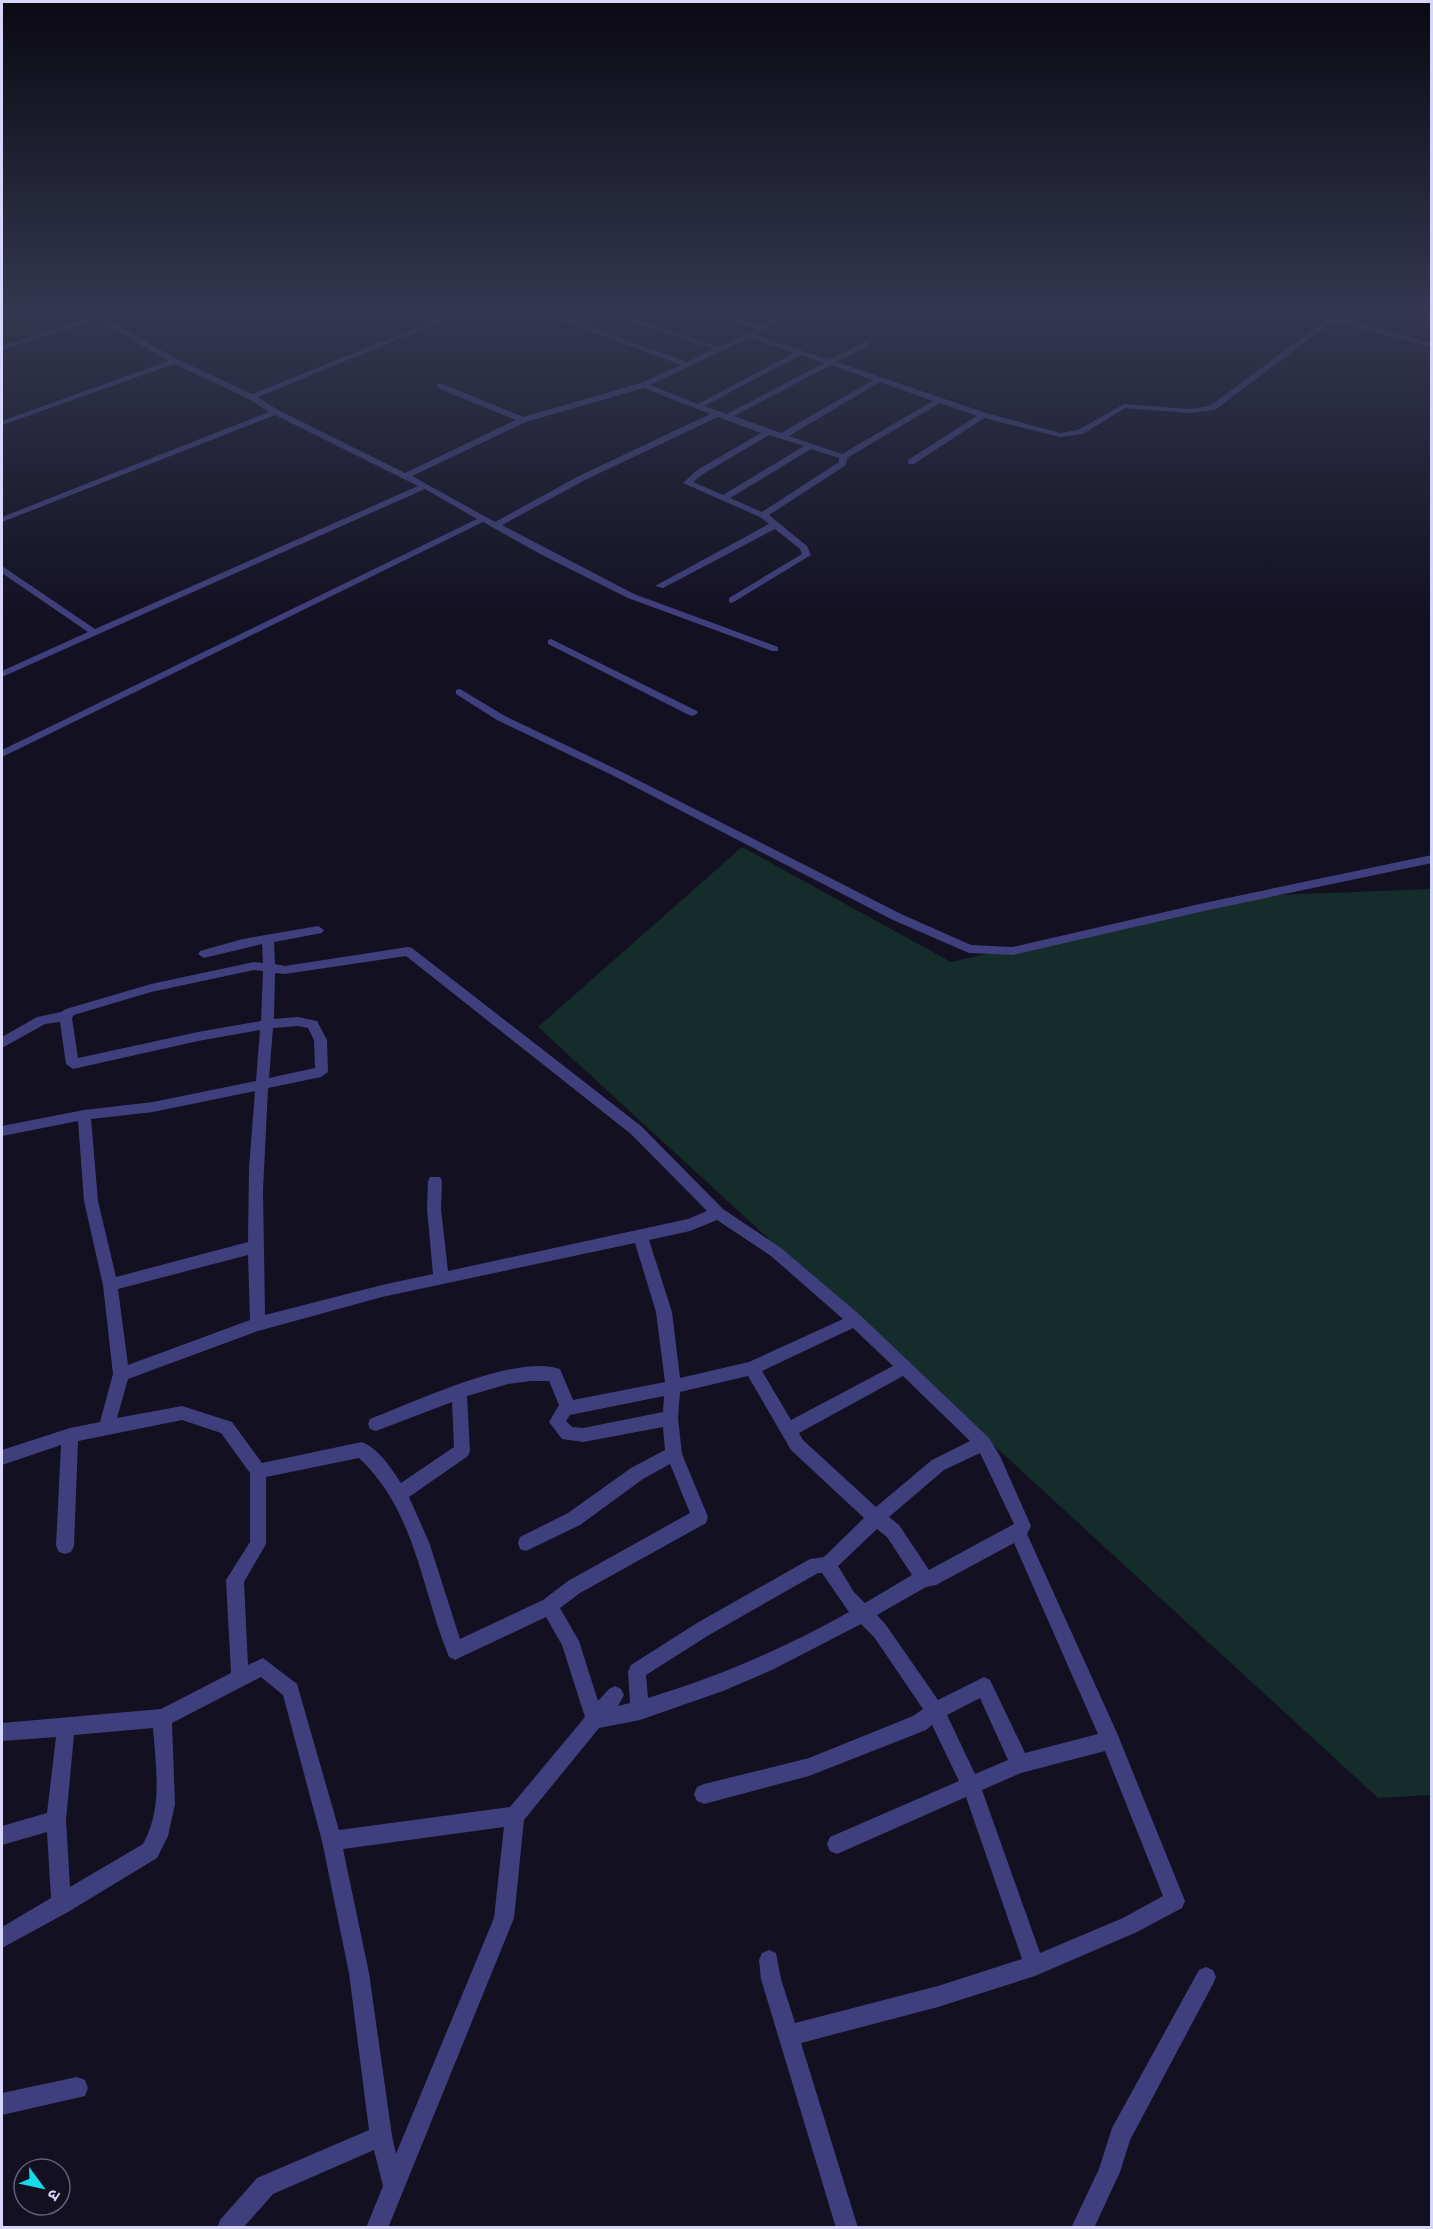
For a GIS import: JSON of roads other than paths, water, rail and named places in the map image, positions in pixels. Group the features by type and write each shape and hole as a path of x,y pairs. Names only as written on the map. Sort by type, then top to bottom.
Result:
{"street":[{"path":"2,423 32,412"},
{"path":"275,412 406,476 497,524 547,554 632,596 775,649"},
{"path":"2,520 275,412"},
{"path":"504,412 523,420"},
{"path":"406,476 523,420 551,412"},
{"path":"713,412 843,457 920,412"},
{"path":"729,416 736,412"},
{"path":"784,435 823,412"},
{"path":"974,412 1034,430 1071,435 1113,412"},
{"path":"497,524 582,478 717,414"},
{"path":"911,462 983,415"},
{"path":"732,600 807,555 804,548 763,515 692,486 688,481 768,432"},
{"path":"723,499 809,447"},
{"path":"763,515 843,463 843,457"},
{"path":"2,674 425,486"},
{"path":"2,754 485,519"},
{"path":"660,586 775,525"},
{"path":"2,569 95,633"},
{"path":"551,642 693,713"},
{"path":"460,692 501,718 618,774 897,917 969,949 1013,951 1204,907 1431,859"},
{"path":"204,954 237,945 318,930"},
{"path":"258,1324 254,1247 258,1144 267,1023 268,940"},
{"path":"2,1043 42,1020 65,1016 70,1011 151,988 254,966 285,970 408,951 443,977 452,988 465,995 636,1130 718,1213 776,1252 855,1320 983,1443 994,1461 1023,1526 1018,1532 930,1579 924,1578 864,1615 724,1681 640,1711 595,1720"},
{"path":"2,1131 84,1115 153,1107 263,1086 321,1072 319,1034 314,1025 298,1020 267,1023 74,1064 65,1016"},
{"path":"84,1115 91,1201 110,1285 121,1374 106,1428"},
{"path":"435,1181 434,1209 441,1279"},
{"path":"121,1374 258,1324 382,1291 690,1225 718,1213"},
{"path":"258,1471 362,1450 374,1458 399,1494 415,1530 454,1651 549,1606 574,1587 700,1517 674,1454 670,1418 673,1387 664,1312 640,1234"},
{"path":"110,1285 254,1247"},
{"path":"670,1418 583,1435 568,1434 557,1422 567,1408 673,1387 709,1377 721,1377 752,1368 855,1320"},
{"path":"752,1368 798,1445 859,1504 893,1531 924,1578"},
{"path":"788,1430 904,1368"},
{"path":"376,1424 477,1385 538,1373 554,1374 567,1408"},
{"path":"399,1494 462,1451 459,1393"},
{"path":"2,1457 70,1435 182,1413 226,1427 258,1471 258,1544 235,1580 240,1678"},
{"path":"65,1546 70,1435"},
{"path":"640,1711 637,1671 703,1629 816,1565 827,1564 938,1465 983,1443"},
{"path":"526,1543 580,1515 660,1459 674,1454"},
{"path":"789,2035 877,2014 1035,1966 1144,1918 1175,1900 1110,1740 1018,1532"},
{"path":"827,1564 848,1598 880,1631 935,1711 971,1786 1035,1966"},
{"path":"549,1606 570,1641 595,1720"},
{"path":"2,1732 162,1718 263,1667 291,1690 332,1841 359,1973 381,2136 393,2183"},
{"path":"704,1794 809,1767 918,1723 935,1711 984,1686 1020,1764"},
{"path":"377,2228 393,2183 504,1918 515,1816 615,1695"},
{"path":"2,1938 150,1851 159,1837 167,1810 162,1718"},
{"path":"61,1905 56,1820 66,1726"},
{"path":"837,1844 1020,1764 1110,1740"},
{"path":"332,1841 515,1816"},
{"path":"2,1835 56,1820"},
{"path":"769,1960 771,1980 847,2228"},
{"path":"1082,2228 1109,2172 1120,2136 1206,1977"},
{"path":"2,2104 77,2088"},
{"path":"228,2228 265,2186 381,2136"}]}
